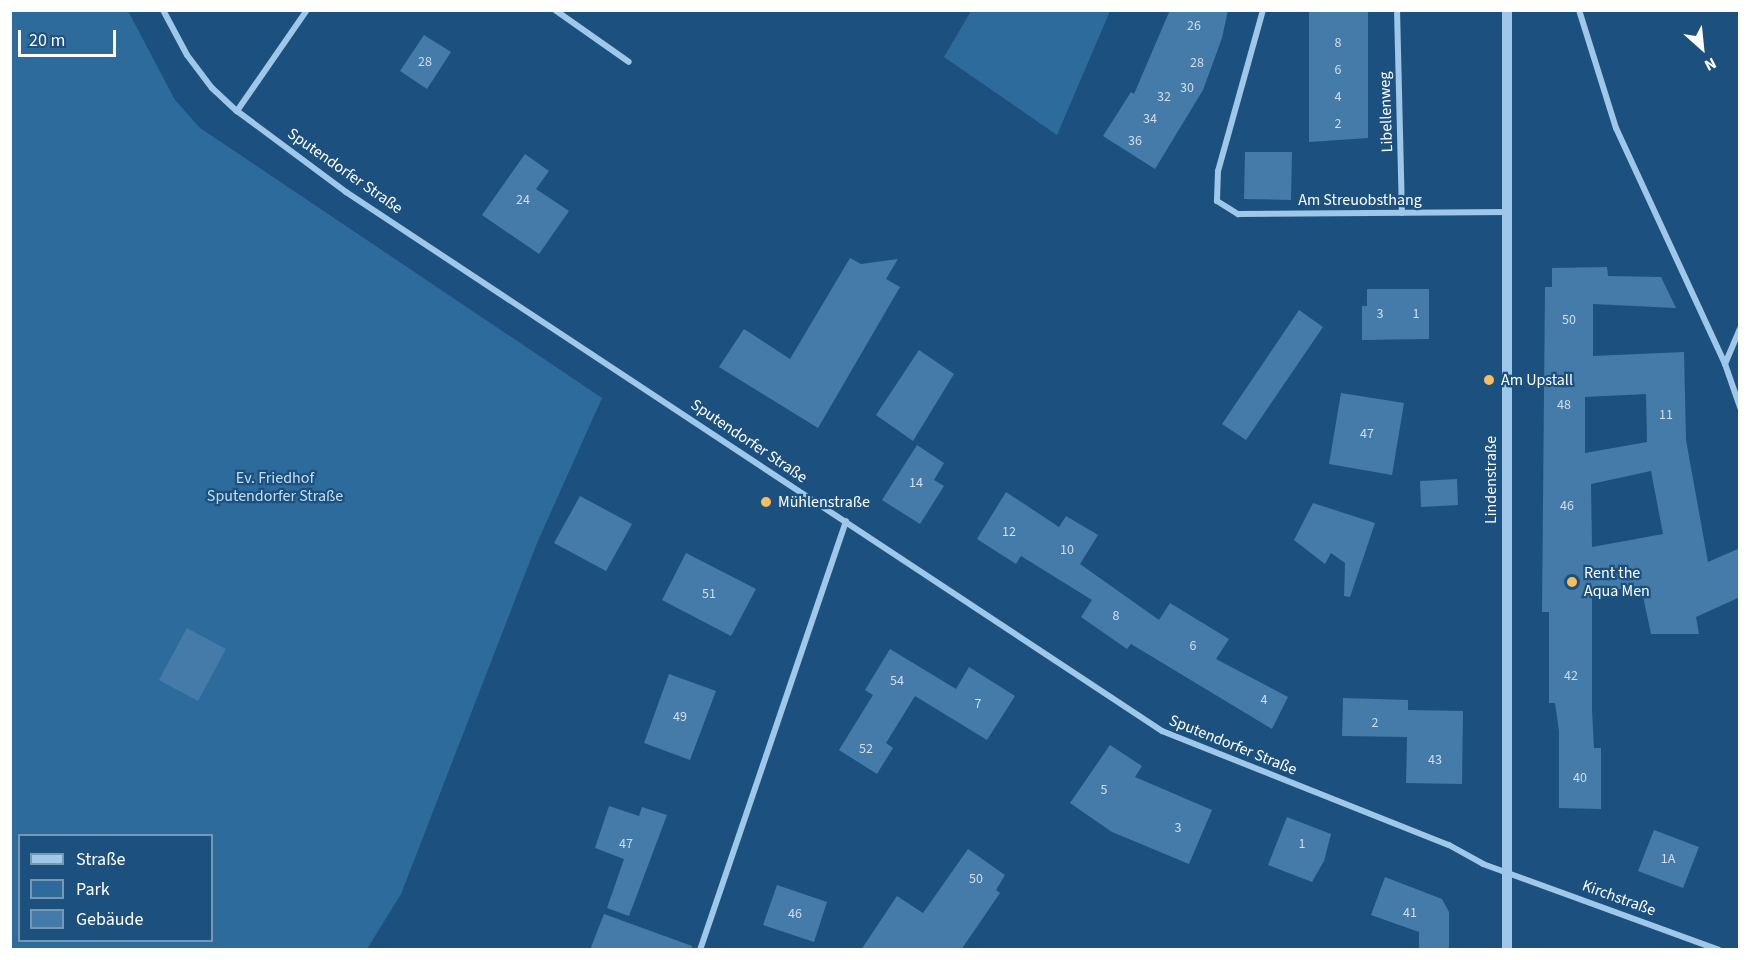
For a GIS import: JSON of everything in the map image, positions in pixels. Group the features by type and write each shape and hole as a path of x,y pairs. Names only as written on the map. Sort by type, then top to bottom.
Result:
{"street":[{"name":"Sputendorfer Straße","path":"163,10 187,55 212,88 237,111 346,192 1162,731 1508,872"},
{"path":"237,111 307,10"},
{"path":"555,10 629,62"},
{"name":"Am Streuobsthang","path":"1263,10 1218,171 1217,201 1238,214 1508,212"},
{"name":"Libellenweg","path":"1397,10 1402,213"},
{"name":"Lindenstraße","path":"1507,950 1508,10"},
{"path":"1579,10 1616,128 1725,364 1740,407"},
{"path":"1725,364 1740,329"},
{"path":"700,950 846,521"},
{"name":"Kirchstraße","path":"1508,872 1719,950"}],"green space":[{"name":"Ev. Friedhof Sputendorfer Straße","path":"10,11 128,11 175,100 200,128 602,398 537,543 401,894 367,949 11,949"},
{"path":"971,11 1110,11 1057,135 944,57"}],"building":[{"path":"1170,10 1228,10 1222,38 1203,90 1155,169 1103,136 1131,92 1134,94"},
{"path":"1309,10 1368,10 1368,138 1309,142"},
{"path":"424,35 451,52 427,89 400,71"},
{"path":"1245,152 1292,152 1291,200 1244,199"},
{"path":"525,154 549,171 536,189 569,211 539,254 482,215"},
{"path":"850,258 861,264 898,259 886,279 900,287 818,428 719,367 744,329 790,359"},
{"path":"1607,267 1608,276 1661,277 1676,308 1593,304 1593,356 1684,352 1686,440 1708,562 1740,548 1740,597 1696,617 1699,634 1651,634 1641,587 1592,592 1592,710 1594,748 1601,748 1601,809 1559,808 1559,731 1555,703 1549,703 1549,612 1542,612 1545,287 1552,287 1552,268","holes":["1646,394 1647,442 1585,453 1585,397","1651,471 1663,534 1592,547 1591,484"]},
{"path":"1367,289 1429,289 1429,339 1362,340 1362,306 1367,306"},
{"path":"1299,310 1323,327 1246,440 1222,424"},
{"path":"919,350 954,374 913,441 876,415"},
{"path":"1341,393 1404,403 1392,475 1329,464"},
{"path":"917,445 944,463 934,480 944,486 920,524 882,500"},
{"path":"1457,479 1458,505 1421,507 1420,481"},
{"path":"1006,492 1059,527 1066,516 1098,535 1080,564 1159,620 1170,603 1229,639 1216,659 1288,697 1272,729 1131,644 1127,649 1081,617 1092,600 1021,556 1016,564 977,539"},
{"path":"580,496 632,524 606,571 554,543"},
{"path":"1313,503 1375,523 1350,597 1344,596 1345,563 1331,553 1325,564 1294,540"},
{"path":"686,553 756,589 731,636 662,600"},
{"path":"187,628 226,649 198,701 159,680"},
{"path":"890,649 956,689 969,667 1015,696 987,740 915,696 886,743 893,748 877,774 839,750 873,695 865,690"},
{"path":"669,674 716,691 690,760 644,743"},
{"path":"1343,698 1408,700 1408,710 1463,711 1462,784 1406,783 1407,737 1342,736"},
{"path":"1110,745 1142,766 1135,777 1212,810 1189,864 1112,832 1070,803"},
{"path":"609,806 639,816 642,807 667,815 629,916 607,908 624,859 595,848"},
{"path":"1287,817 1331,834 1324,861 1312,882 1268,865"},
{"path":"1654,830 1699,847 1683,888 1638,871"},
{"path":"968,849 1005,875 996,890 1000,893 961,950 861,950 897,896 923,913"},
{"path":"1385,877 1442,899 1449,912 1449,950 1419,950 1419,932 1371,915"},
{"path":"777,885 827,902 814,942 763,925"},
{"path":"604,914 692,946 692,950 590,950"}],"place":[{"name":"Am Upstall","path":"1489,380"},
{"name":"Mühlenstraße","path":"766,502"},
{"name":"Rent the Aqua Men","path":"1572,582"}]}
